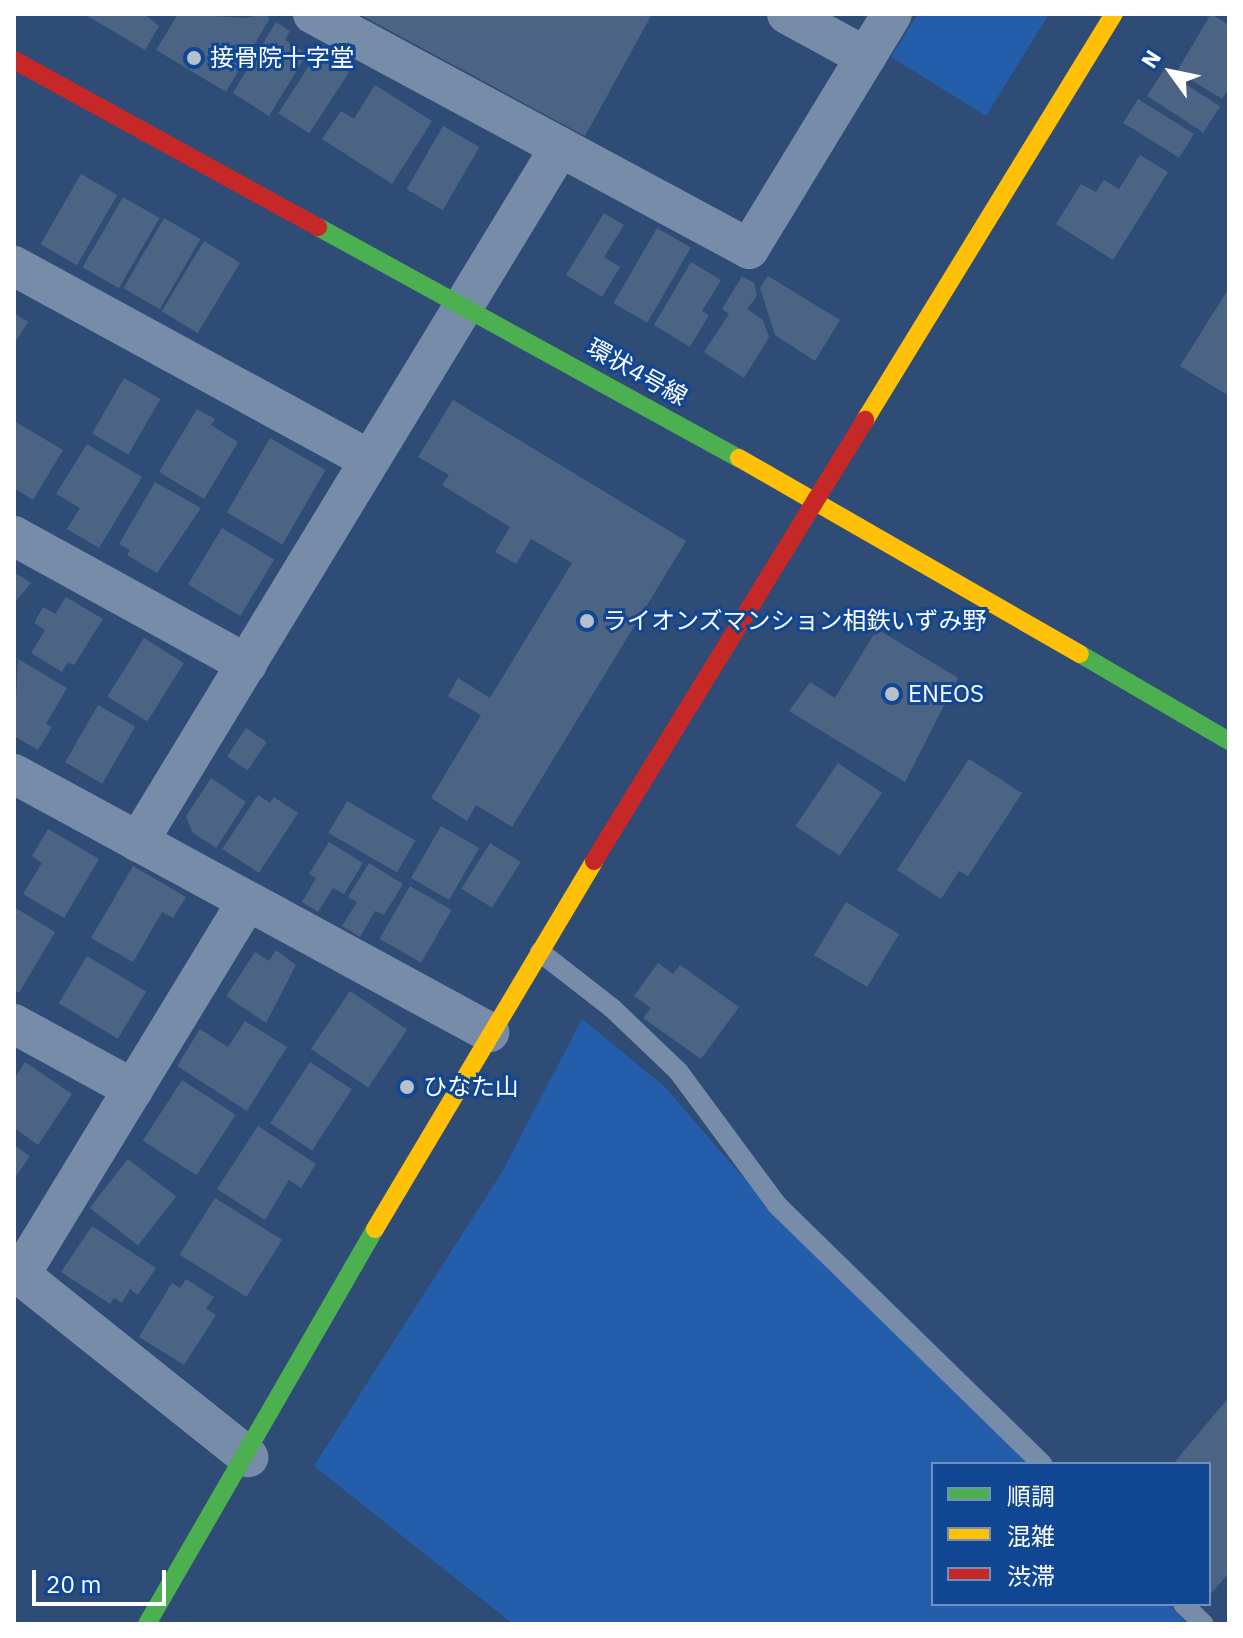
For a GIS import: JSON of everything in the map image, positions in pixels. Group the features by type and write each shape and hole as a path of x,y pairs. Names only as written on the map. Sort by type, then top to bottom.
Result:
{"street":[{"path":"313,14 749,249 892,14"},
{"path":"787,14 866,57"},
{"path":"147,1624 248,1457 489,1032 1114,14"},
{"name":"環状4号線","path":"14,60 465,303 815,500 1229,741"},
{"path":"138,842 559,149"},
{"path":"14,266 370,460"},
{"path":"14,536 247,664"},
{"path":"14,774 489,1032"},
{"path":"247,901 17,1272 248,1457"},
{"path":"14,1024 133,1089"}],"lane":[{"path":"540,952 612,1008 678,1071 777,1205 1040,1462"},
{"path":"1185,1606 1204,1624"}],"shaded area":[{"path":"918,14 1049,14 986,116 891,57"},
{"path":"582,1019 664,1086 773,1212 1029,1462 931,1462 931,1606 1170,1606 1188,1624 513,1624 314,1466 502,1172"}],"building":[{"path":"84,14 144,14 159,26 145,50"},
{"path":"178,14 246,18 263,14 270,18 226,92 156,50"},
{"path":"359,14 652,14 585,136"},
{"path":"1211,14 1229,25 1229,88 1222,99 1177,71"},
{"path":"276,22 290,31 285,40 307,54 269,116 233,93"},
{"path":"318,52 349,72 309,133 278,113"},
{"path":"1164,70 1220,106 1203,132 1147,96"},
{"path":"375,85 432,121 392,184 322,139 341,111 354,119"},
{"path":"1138,99 1194,134 1179,158 1123,123"},
{"path":"443,126 479,147 443,210 406,189"},
{"path":"1140,155 1168,172 1113,260 1056,224 1081,184 1096,192 1104,180 1119,189"},
{"path":"81,174 117,195 77,265 40,244"},
{"path":"123,197 159,218 119,288 83,267"},
{"path":"604,213 624,225 604,257 620,267 602,297 566,275"},
{"path":"164,218 200,239 160,309 124,288"},
{"path":"657,228 691,248 647,323 614,303"},
{"path":"204,241 240,263 198,333 162,311"},
{"path":"691,262 721,280 702,311 709,315 690,347 654,325"},
{"path":"742,276 754,283 757,296 747,309 763,320 769,337 744,378 704,352 729,314 722,309"},
{"path":"768,276 840,320 815,361 775,335 760,288"},
{"path":"1229,288 1229,396 1180,366"},
{"path":"14,313 28,322 16,341 14,339"},
{"path":"124,378 160,399 128,454 92,433"},
{"name":"ライオンズマンション相鉄いずみ野","path":"453,400 686,541 512,827 476,805 467,821 431,798 481,715 448,696 458,678 490,698 572,563 531,539 516,564 495,552 510,527 442,485 449,475 418,457"},
{"path":"197,409 215,419 211,425 238,442 204,499 159,472"},
{"path":"14,421 63,450 33,500 14,488"},
{"path":"270,438 325,470 282,544 227,512"},
{"path":"87,444 142,477 99,548 67,529 80,508 56,494"},
{"path":"155,482 201,508 157,573 127,555 130,550 119,544"},
{"path":"222,528 274,559 240,616 188,585"},
{"path":"14,572 31,583 14,603"},
{"path":"66,597 103,619 74,665 68,662 62,672 31,653 45,630 34,623 43,607 55,614"},
{"path":"877,629 958,678 905,782 789,711 810,682 835,698"},
{"path":"144,638 184,663 147,721 107,697"},
{"path":"18,659 67,688 46,724 52,727 38,750 14,736"},
{"path":"98,705 135,726 102,784 65,762"},
{"path":"246,728 267,742 248,770 227,756"},
{"path":"969,759 1022,793 968,876 959,871 941,899 897,870"},
{"path":"838,763 882,793 839,856 796,826"},
{"path":"211,778 246,802 216,848 192,832 186,816"},
{"path":"258,795 270,803 274,797 298,813 259,873 222,849"},
{"path":"347,801 415,840 397,873 328,833"},
{"path":"441,826 479,848 449,900 411,878"},
{"path":"48,829 99,859 64,918 23,894 42,863 32,856"},
{"path":"329,842 363,863 344,894 333,888 318,912 302,902 316,878 309,874"},
{"path":"490,843 521,862 492,908 461,889"},
{"path":"369,863 403,884 384,915 375,911 360,937 342,926 357,902 348,897"},
{"path":"133,866 186,897 173,918 162,912 133,962 91,938"},
{"path":"410,886 452,910 421,963 380,939"},
{"path":"846,902 899,934 867,987 814,955"},
{"path":"14,907 55,932 19,993 14,990"},
{"path":"276,950 296,965 266,1023 226,996 255,952 269,961"},
{"path":"87,956 146,992 118,1039 59,1003"},
{"path":"658,963 673,974 680,965 739,1007 701,1059 643,1018 651,1008 634,996"},
{"path":"350,991 407,1030 368,1088 311,1049"},
{"path":"245,1021 287,1047 247,1111 177,1066 200,1029 228,1047"},
{"path":"25,1062 72,1094 38,1145 14,1128 14,1079"},
{"path":"310,1062 352,1089 312,1150 270,1123"},
{"path":"182,1080 236,1115 196,1175 143,1140"},
{"path":"258,1126 316,1164 301,1188 289,1180 265,1220 217,1189"},
{"path":"14,1145 30,1156 14,1179"},
{"path":"128,1159 176,1197 138,1245 90,1208"},
{"path":"215,1198 282,1240 246,1297 179,1255"},
{"path":"92,1226 156,1268 138,1295 130,1289 122,1303 114,1298 110,1304 61,1272"},
{"path":"186,1279 214,1297 206,1309 216,1315 184,1365 139,1337 172,1283 180,1288"},
{"path":"1229,1397 1229,1573 1211,1594 1211,1462 1175,1462"}],"traffic: fast":[{"path":"318,227 739,458"},
{"path":"1080,654 1229,741"},
{"path":"147,1624 375,1229"}],"traffic: slow":[{"path":"865,420 1114,14"},
{"path":"739,458 1080,654"},
{"path":"375,1229 594,861"}],"traffic: jam":[{"path":"14,60 318,227"},
{"path":"594,861 865,420"}],"place":[{"name":"接骨院十字堂","path":"194,58"},
{"name":"ライオンズマンション相鉄いずみ野","path":"587,621"},
{"name":"ENEOS","path":"892,694"},
{"name":"ひなた山","path":"407,1087"}]}
